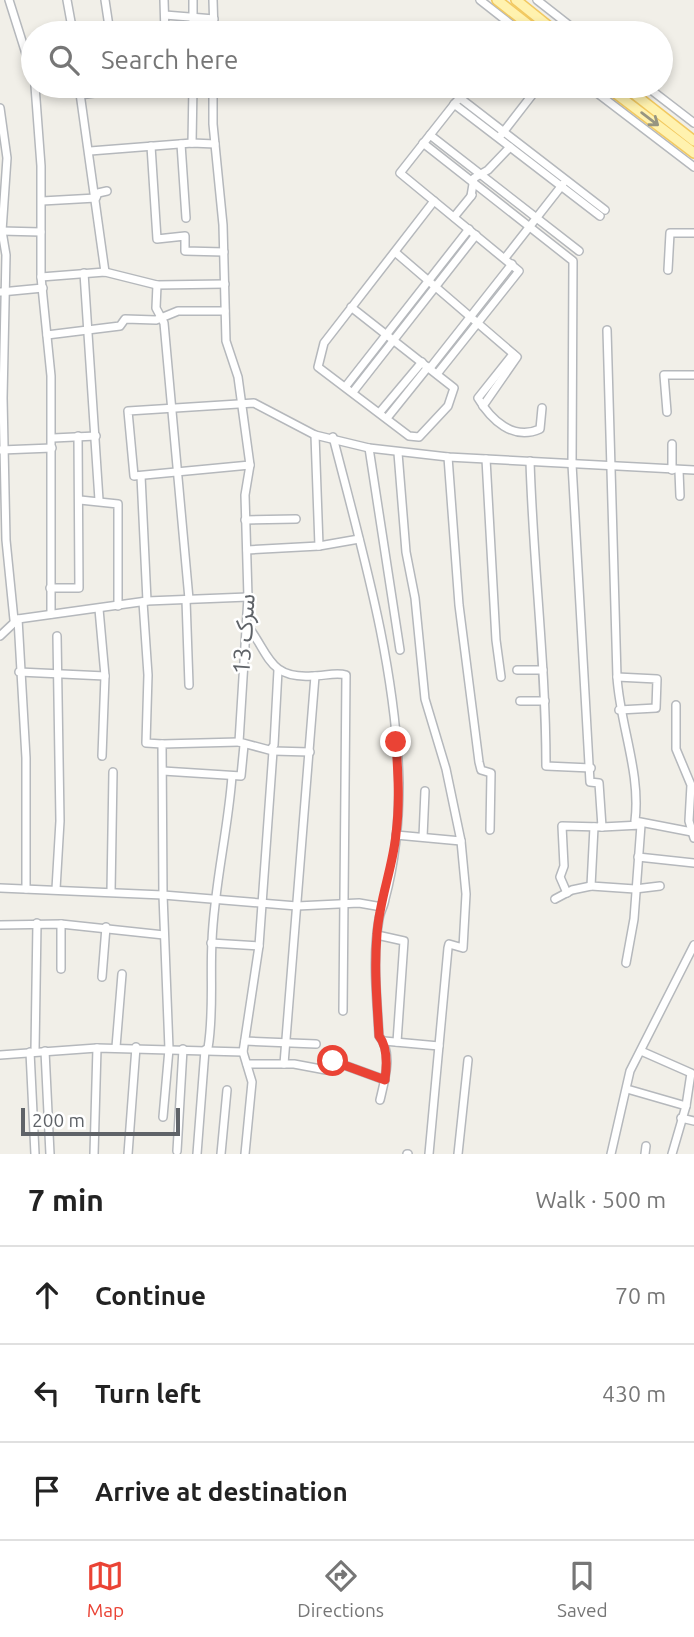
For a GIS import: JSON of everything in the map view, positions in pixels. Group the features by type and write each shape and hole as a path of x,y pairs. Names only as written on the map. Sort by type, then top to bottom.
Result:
{"main road":[{"path":"516,0 542,21"},
{"path":"501,3 524,21"},
{"path":"622,98 694,153"},
{"path":"639,98 694,141"}],"street":[{"path":"4,0 21,45"},
{"path":"67,0 71,21"},
{"path":"105,0 108,21"},
{"path":"164,0 165,21"},
{"path":"193,0 194,21"},
{"path":"165,15 214,19 214,0"},
{"path":"480,0 506,21"},
{"path":"537,0 564,21"},
{"path":"498,15 501,3"},
{"path":"36,98 42,201 41,277 52,438 51,614"},
{"path":"81,98 105,272"},
{"path":"192,143 193,98"},
{"name":"سرک 13","path":"213,98 224,252 226,341 234,358 250,465 245,495 248,597 241,776 232,776"},
{"path":"437,374 519,271 400,173 460,98 501,135 603,213"},
{"path":"501,135 530,98"},
{"path":"603,98 694,167"},
{"path":"662,98 694,123"},
{"path":"0,108 7,158 1,231 2,450 6,540 16,620 26,758 26,889"},
{"path":"430,135 479,173 487,174 579,251"},
{"path":"501,135 510,147 563,183"},
{"path":"90,151 192,143 215,144"},
{"path":"423,143 573,261 572,464 579,621 590,782 599,783 598,827 591,886"},
{"path":"181,144 186,218"},
{"path":"150,146 157,239 185,236 185,251 224,252"},
{"path":"454,217 510,147"},
{"path":"477,187 473,180 479,173"},
{"path":"505,258 563,183"},
{"path":"96,198 98,193 107,191"},
{"path":"42,201 96,198"},
{"path":"351,307 455,391 449,406 419,437 409,436 318,367 318,355 351,307 434,201"},
{"path":"676,232 677,222"},
{"path":"1,231 41,232"},
{"path":"350,389 386,334 428,281 473,232"},
{"path":"350,389 435,287 473,232"},
{"path":"668,270 669,234 694,233"},
{"path":"395,252 479,321 513,354 517,361 483,406 508,430 516,432 540,429 542,408"},
{"path":"383,415 512,264"},
{"path":"41,277 105,272 157,285 225,284"},
{"path":"84,273 90,328 99,500"},
{"path":"157,285 156,308 162,316 188,600 189,685"},
{"path":"2,292 43,288"},
{"path":"47,335 120,326 125,319 156,320 178,311 225,311"},
{"path":"607,330 609,466 619,710 635,778 635,821 641,825"},
{"path":"667,412 664,375 694,377"},
{"path":"250,465 134,476 128,411 254,403 315,435 333,437 369,449 448,457 694,470"},
{"path":"315,435 319,546"},
{"path":"50,587 79,588 78,436"},
{"path":"52,438 96,436"},
{"path":"333,437 389,669 399,783 396,835 377,934 374,981 379,1036 384,1041 388,1064 380,1100"},
{"path":"672,444 680,496"},
{"path":"2,450 52,448"},
{"path":"369,449 400,650"},
{"path":"398,453 406,552 415,598 425,699 446,769 460,841 466,894 463,948 449,944 448,948 429,1154"},
{"path":"448,457 459,605 479,762 481,770 491,773 490,830"},
{"path":"486,459 496,640 501,677"},
{"path":"530,461 532,547 540,606 546,766 591,768"},
{"path":"141,475 148,676 146,743 241,744 272,750 310,752"},
{"path":"79,500 118,504 117,607"},
{"path":"245,520 296,519"},
{"path":"247,550 319,546 359,539"},
{"path":"0,636 16,620 51,614 117,607 145,601 248,597"},
{"path":"99,609 105,676 103,756"},
{"path":"247,625 259,640 262,653 278,670 293,676 346,675 343,1011"},
{"path":"56,890 60,821 57,636"},
{"path":"245,1154 252,1082 243,1052 259,946 278,670"},
{"path":"517,670 543,670"},
{"path":"19,672 105,676"},
{"path":"284,1063 314,676"},
{"path":"617,677 657,679 656,708 619,710"},
{"path":"520,701 545,701"},
{"path":"568,893 560,877 564,866 562,826 641,825 693,835 689,821 691,785 676,749 676,705"},
{"path":"162,744 163,895 169,1049 163,1117"},
{"path":"163,771 232,776 215,899 211,943 212,1026 208,1048 205,1050 197,1154"},
{"path":"111,892 113,772"},
{"path":"423,837 425,791"},
{"path":"626,963 641,825"},
{"path":"396,835 460,841"},
{"path":"638,857 694,863"},
{"path":"555,900 591,886 635,889 660,886"},
{"path":"0,888 163,895 297,906 345,904 383,907"},
{"path":"35,1154 32,1051 37,923"},
{"path":"0,925 61,923 164,935"},
{"path":"61,923 61,969"},
{"path":"102,977 106,927"},
{"path":"377,934 404,941 397,1042"},
{"path":"211,943 259,946"},
{"path":"611,1154 630,1071 694,945"},
{"path":"116,1047 122,974"},
{"path":"245,1041 316,1044"},
{"path":"384,1041 439,1046"},
{"path":"0,1055 116,1047 243,1052"},
{"path":"128,1154 136,1047"},
{"path":"93,1154 97,1048"},
{"path":"177,1151 183,1049"},
{"path":"45,1051 50,1154"},
{"path":"640,1051 689,1071 691,1093 681,1118 672,1154"},
{"path":"458,1154 468,1060"},
{"path":"247,1064 284,1063 326,1070 333,1061 385,1080"},
{"path":"626,1088 686,1106"},
{"path":"221,1154 227,1090"},
{"path":"681,1118 694,1121"}],"route":[{"path":"333,1061 385,1080 388,1064 384,1055 384,1041 379,1036 374,981 379,916 385,899 396,835 399,783 396,742"}]}
